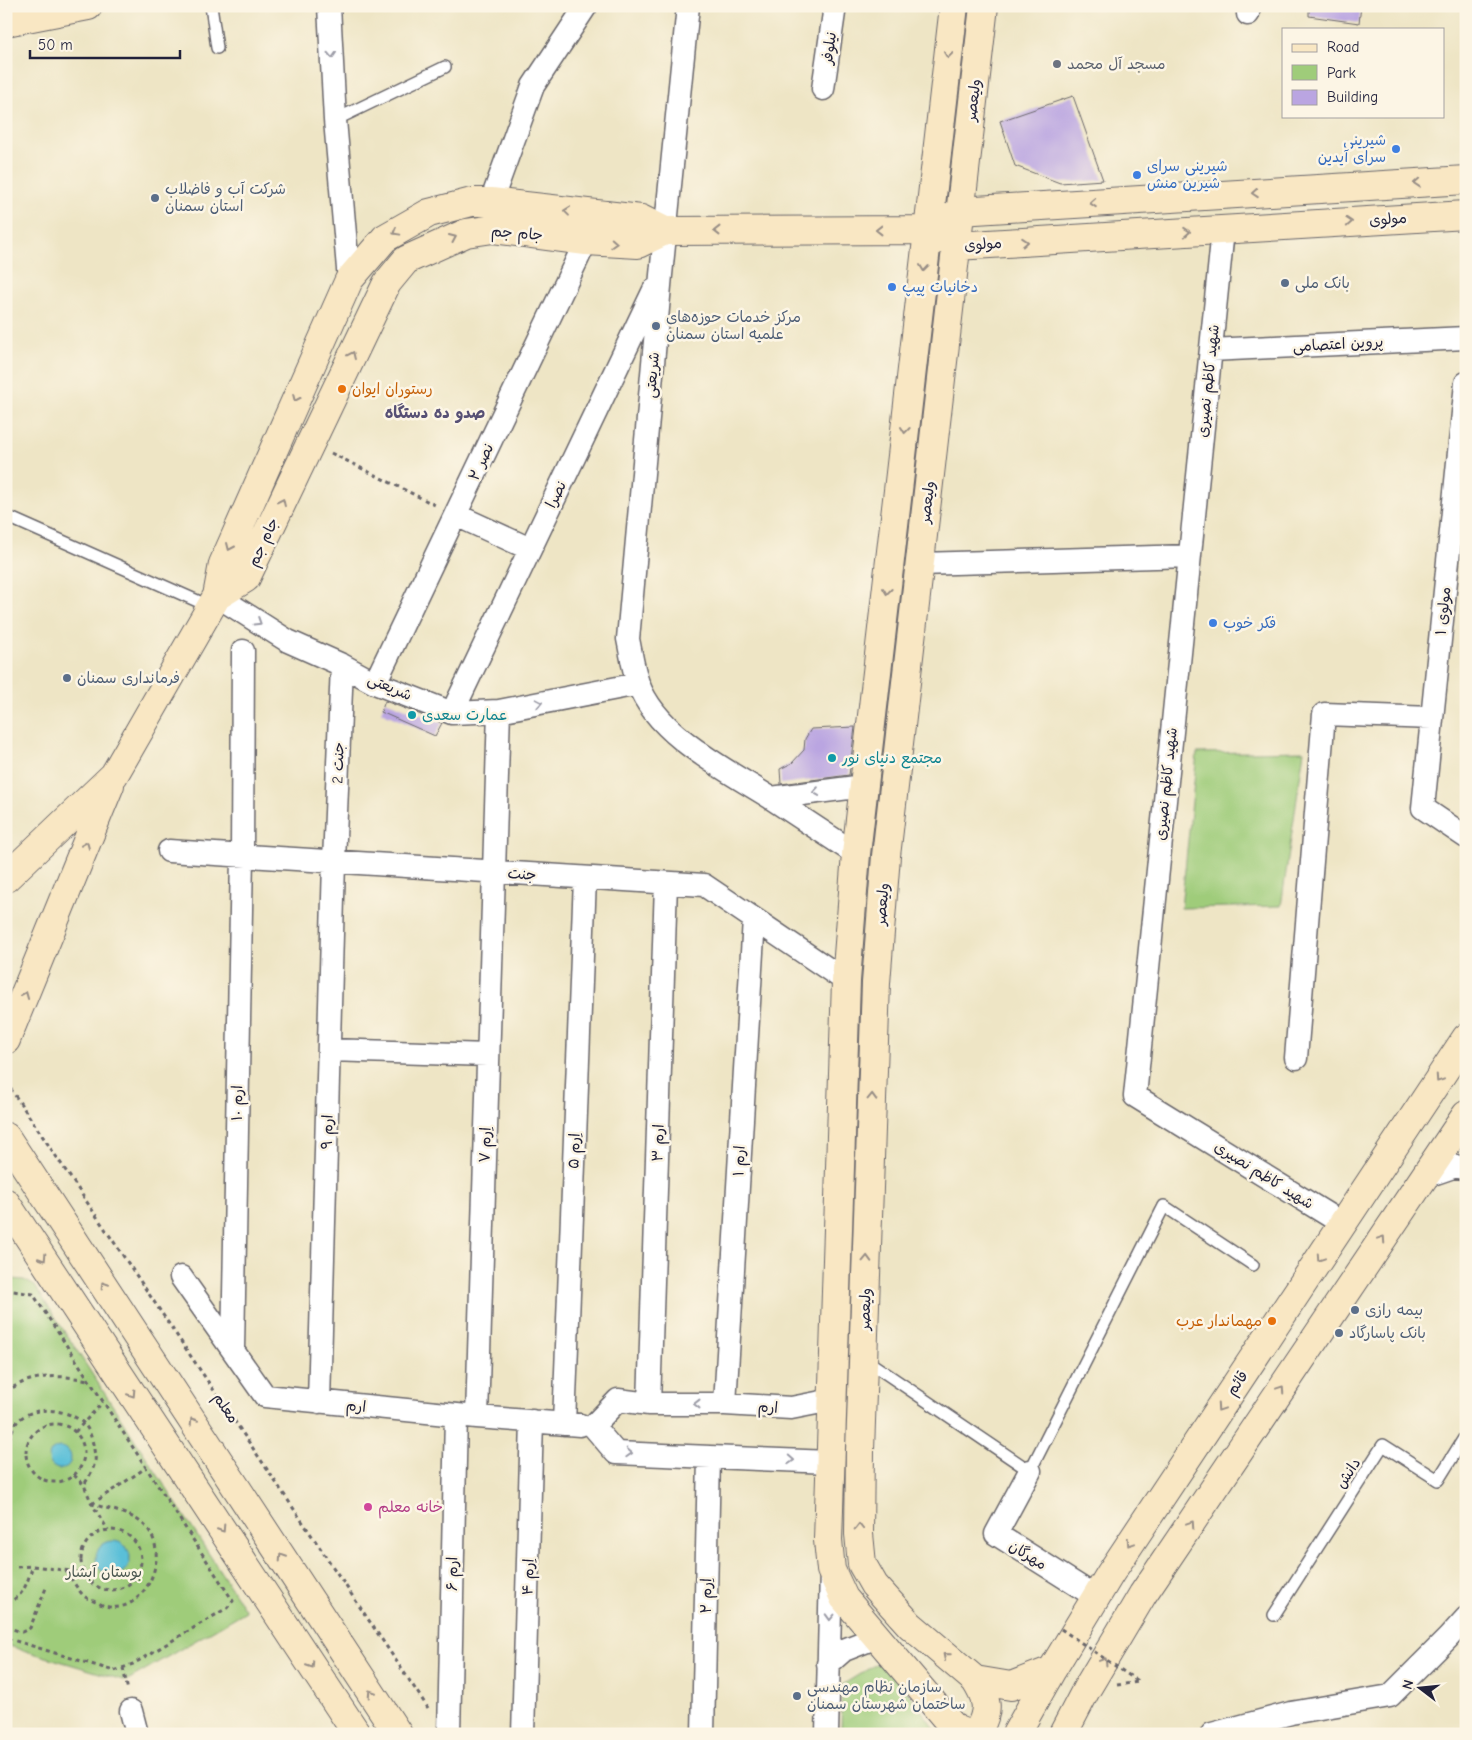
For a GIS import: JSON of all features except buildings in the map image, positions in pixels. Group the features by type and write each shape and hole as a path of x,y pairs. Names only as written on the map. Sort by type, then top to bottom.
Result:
{"main road":[{"path":"13,16 88,6"},
{"name":"ولیعصر","path":"954,6 856,854 846,981 828,1540 831,1570 844,1598 955,1731"},
{"name":"ولیعصر","path":"975,1680 910,1625 874,1585 862,1564 859,1534 876,983 886,856 984,6"},
{"path":"928,230 960,211 1466,180"},
{"name":"جام جم","path":"214,601 223,564 350,280 385,238 429,213 472,202 491,202 641,220 665,231 928,230"},
{"name":"مولوی","path":"928,230 956,246 1466,215"},
{"name":"جام جم","path":"214,601 246,578 387,283 406,260 466,232 493,229 586,241 638,244 665,231"},
{"path":"6,1040 114,775 214,601"},
{"path":"6,878 114,775"},
{"path":"864,786 894,788"},
{"path":"856,854 886,856"},
{"name":"قائم","path":"1016,1734 1096,1597 1466,1038"},
{"path":"1063,1734 1086,1690 1143,1594 1466,1115"},
{"path":"6,1137 398,1734"},
{"path":"11,1217 169,1450 356,1734"},
{"path":"975,1680 1010,1686 1052,1670"},
{"path":"955,1731 967,1734 979,1729 985,1718 986,1700 975,1680"},
{"path":"1082,1734 1086,1690"}],"street":[{"path":"329,6 335,120 350,280"},
{"name":"جام جم","path":"491,202 533,86 586,6"},
{"name":"شریعتی","path":"688,6 665,231 628,639 638,684 656,715 686,743 856,854"},
{"name":"نیلوفر","path":"823,89 835,6"},
{"name":"شهید کاظم نصیری","path":"1223,230 1135,1096 1343,1224"},
{"name":"نصر ۲","path":"376,683 586,241"},
{"name":"نصرا","path":"452,712 661,275"},
{"name":"پروین اعتصامی","path":"1211,350 1466,338"},
{"name":"مولوی ۱","path":"1466,383 1423,808 1466,837"},
{"path":"456,515 530,549"},
{"path":"920,564 1190,556"},
{"name":"شریعتی","path":"214,601 376,683 452,712 499,711 638,684"},
{"name":"ارم ۱۰","path":"233,1350 242,856 242,650"},
{"name":"جنت 2","path":"334,862 342,665"},
{"name":"اِرم ۷","path":"466,1416 488,1055 499,711"},
{"path":"1296,1058 1324,714 1432,718"},
{"path":"771,798 864,786"},
{"name":"جنت","path":"169,851 704,885 846,981"},
{"name":"ارم ۹","path":"319,1402 334,862"},
{"name":"اِرم ۵","path":"564,1424 584,878"},
{"name":"ارم ۳","path":"649,1404 666,883"},
{"name":"ارم ۱","path":"725,1404 754,918"},
{"path":"329,1050 488,1055"},
{"path":"1424,1177 1456,1166 1466,1169"},
{"name":"ارم","path":"181,1277 265,1396 466,1416 593,1426 618,1400 649,1404 725,1404 791,1408 832,1400"},
{"name":"ارم ۶","path":"449,1734 466,1416"},
{"name":"اِرم ۴","path":"523,1734 532,1421"},
{"path":"593,1426 616,1453 830,1462"},
{"name":"اِرم ۲","path":"703,1734 709,1457"},
{"name":"مهرگان","path":"1030,1472 996,1534 1096,1597"},
{"path":"827,1734 831,1570"},
{"path":"1212,1734 1291,1713 1390,1696 1466,1618"},
{"path":"828,1664 844,1650 877,1637"},
{"path":"131,1711 136,1734"}],"lane":[{"path":"211,6 217,48"},
{"path":"335,120 445,67"},
{"path":"6,516 214,601"},
{"path":"863,1359 1030,1472 1164,1206 1253,1265"},
{"name":"دانش","path":"1274,1615 1383,1445 1438,1480 1466,1435"}],"path":[{"path":"310,443 456,515"},
{"name":"معلم","path":"6,1082 429,1709"},
{"path":"6,1293 13,1291 33,1294 233,1601 227,1608 133,1664 114,1671 6,1638"},
{"path":"6,1392 18,1383 36,1378 62,1376 88,1380"},
{"path":"75,1432 103,1402"},
{"path":"6,1486 8,1439 18,1422 30,1414 45,1411 61,1412 73,1416 83,1422 92,1436 96,1460 84,1485"},
{"path":"58,1424 75,1432 83,1449 83,1458 80,1468 74,1475 66,1480 57,1482 47,1481 38,1477 27,1462 26,1453 32,1435 48,1425 58,1424"},
{"path":"92,1504 146,1468 169,1450"},
{"path":"74,1475 84,1485 92,1504 108,1530"},
{"path":"66,1571 85,1597 106,1608 130,1604 143,1592 155,1571 157,1550 151,1533 137,1519 92,1504"},
{"path":"108,1530 126,1533 139,1548 141,1558 140,1568 136,1577 129,1584 119,1589 109,1590 99,1587 90,1581 82,1563 85,1545 91,1538 108,1530"},
{"path":"17,1567 33,1566 85,1573"},
{"path":"6,1602 12,1601 23,1593 33,1566"},
{"path":"6,1627 22,1632 30,1628 46,1588"},
{"path":"1061,1629 1139,1682"}],"green space":[{"path":"1304,751 1281,906 1181,908 1197,753"},
{"name":"بوستان آبشار","path":"12,1279 24,1280 35,1286 246,1611 126,1681 6,1645 6,1281"},
{"path":"883,1660 939,1734 841,1734 842,1685"}],"water":[{"path":"56,1447 64,1447 71,1454 71,1462 64,1469 56,1469 49,1462 49,1454"},
{"path":"113,1541 125,1546 130,1558 125,1570 113,1575 101,1570 96,1558 101,1546"}],"place":[{"name":"مسجد آل محمد","path":"1057,64"},
{"name":"شیرینی سرای آیدین","path":"1396,149"},
{"name":"شیرینی سرای شیرین منش","path":"1137,175"},
{"name":"شرکت آب و فاضلاب استان سمنان","path":"155,198"},
{"name":"بانک ملی","path":"1285,283"},
{"name":"دخانیات پیپ","path":"892,287"},
{"name":"مرکز خدمات حوزه‌های علمیه استان سمنان","path":"656,326"},
{"name":"رستوران ایوان","path":"342,389"},
{"name":"فکر خوب","path":"1213,623"},
{"name":"فرمانداری سمنان","path":"67,678"},
{"name":"عمارت سعدی","path":"412,715"},
{"name":"مجتمع دنیای نور","path":"832,758"},
{"name":"بیمه رازی","path":"1355,1310"},
{"name":"مهماندار عرب","path":"1272,1321"},
{"name":"بانک پاسارگاد","path":"1339,1333"},
{"name":"خانه معلم","path":"368,1507"},
{"name":"سازمان نظام مهندسی ساختمان شهرستان سمنان","path":"797,1696"}],"district":[{"name":"صدو ده دستگاه","path":"435,412"}]}
